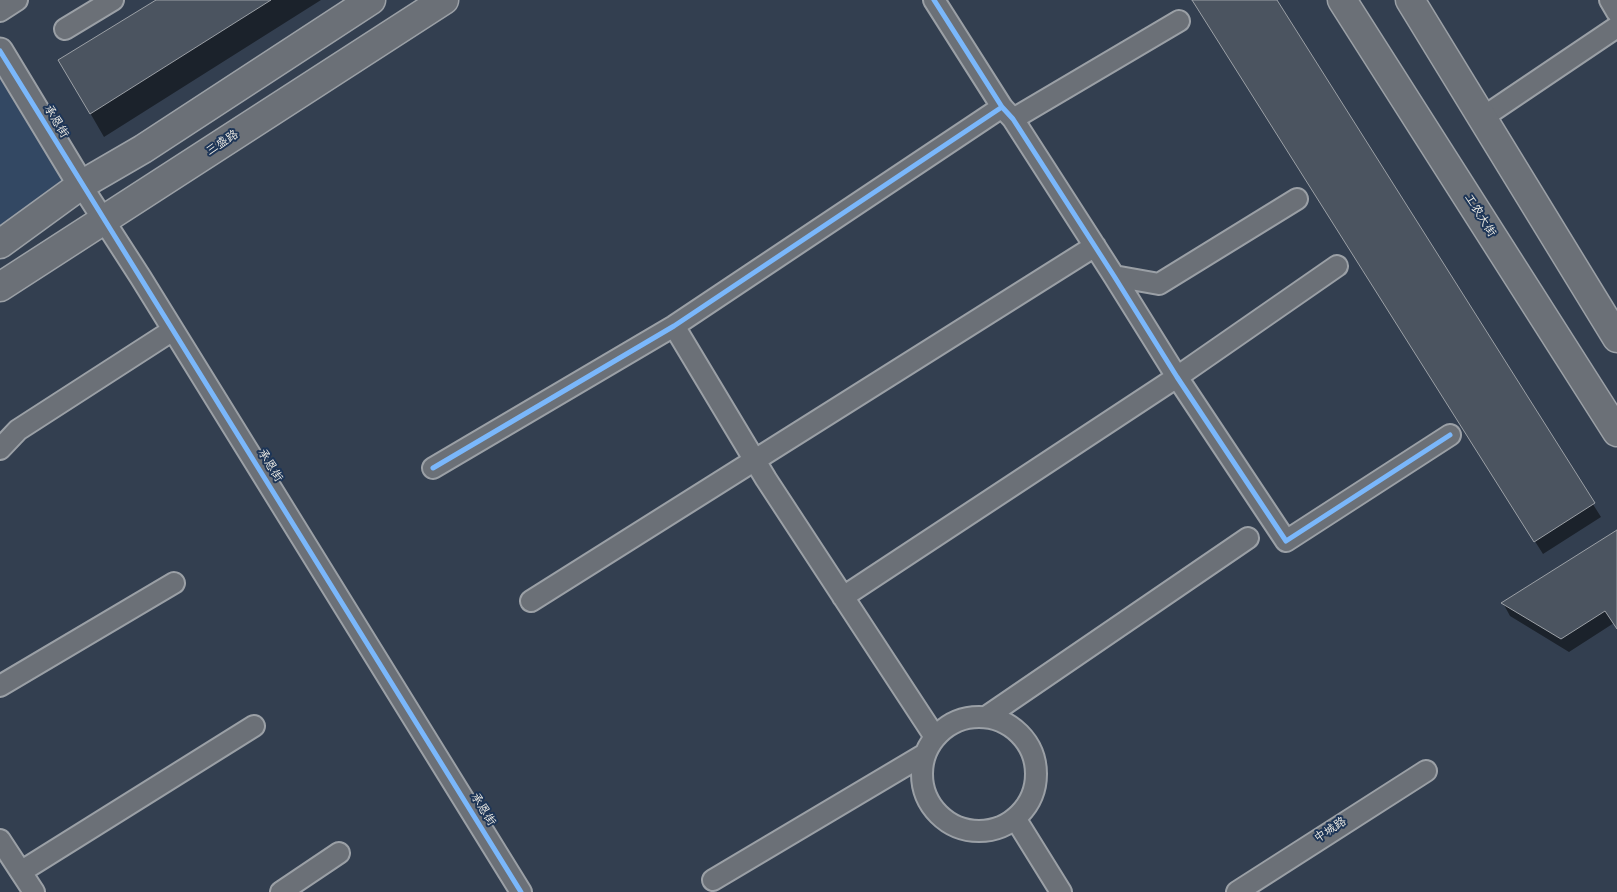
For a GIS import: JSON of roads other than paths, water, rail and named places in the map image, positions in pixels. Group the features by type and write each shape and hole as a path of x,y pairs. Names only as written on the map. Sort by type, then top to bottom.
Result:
{"main road":[{"path":"0,244 81,185 151,144 371,0"},
{"name":"三盛路","path":"0,286 444,0"},
{"name":"工农大街","path":"1342,0 1617,432"},
{"path":"1410,0 1617,338"}],"street":[{"path":"0,10 17,0"},
{"path":"65,29 112,0"},
{"path":"934,0 1095,246 1177,377 1286,541 1450,435"},
{"path":"1610,0 1617,12"},
{"path":"433,468 674,326 1007,113 1179,21"},
{"path":"1482,118 1617,27"},
{"name":"承恩街","path":"0,51 81,185 173,330 520,892"},
{"path":"1114,276 1159,284 1297,199"},
{"path":"531,601 1095,246"},
{"path":"843,598 1177,377 1337,266"},
{"path":"674,326 755,461 843,598 930,746 922,772 924,791 932,808 945,821 962,829 981,831 999,828 1015,818 1028,804 1035,786 1036,767 1031,749 1020,733 1004,722 986,717 966,718 949,726 930,746 713,880"},
{"path":"0,449 18,430 173,330"},
{"path":"986,717 1248,538"},
{"path":"0,686 174,583"},
{"path":"22,871 254,726"},
{"name":"中城路","path":"1236,892 1426,771"},
{"path":"1015,818 1061,892"},
{"path":"0,840 34,892"},
{"path":"281,892 339,853"}]}
